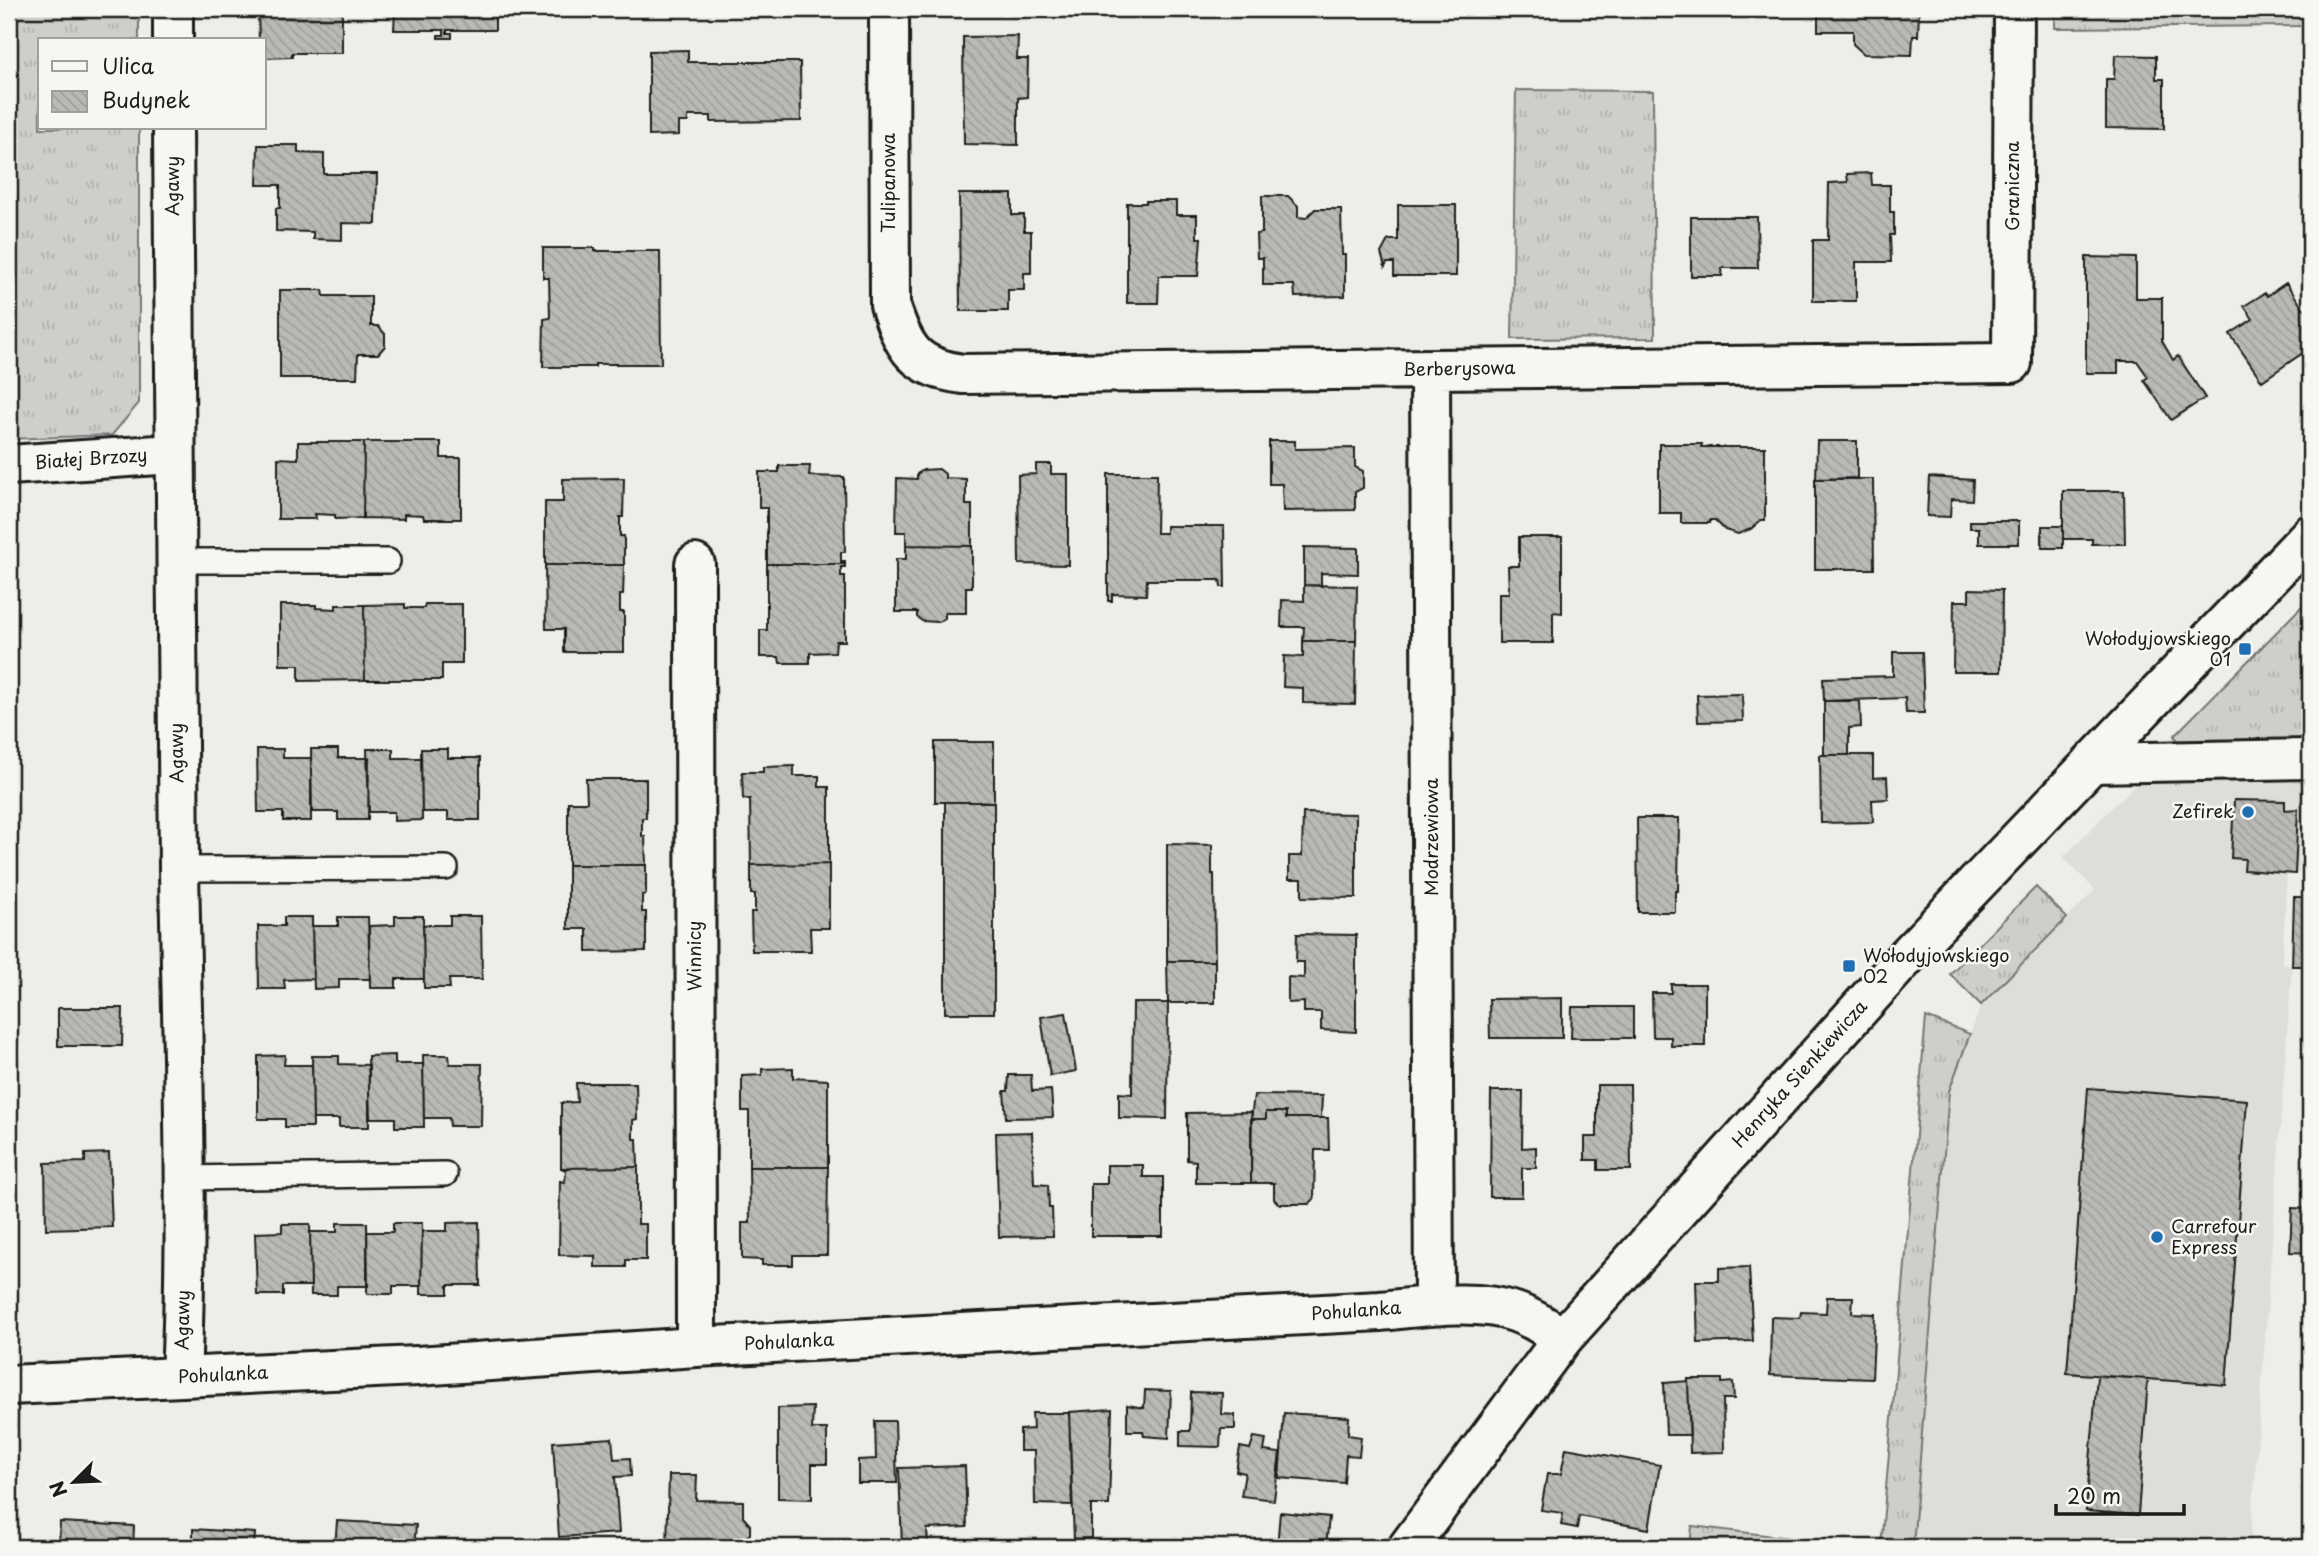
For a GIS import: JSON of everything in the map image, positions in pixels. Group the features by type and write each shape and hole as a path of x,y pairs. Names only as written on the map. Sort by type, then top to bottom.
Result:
{"street":[{"path":"173,9 173,38"},
{"name":"Tulipanowa","path":"889,9 890,305 900,335 911,352"},
{"name":"Graniczna","path":"2012,363 2014,9"},
{"name":"Agawy","path":"173,130 173,454 184,1178 181,1377"},
{"name":"Berberysowa","path":"911,352 937,370 963,374 2012,363"},
{"name":"Modrzewiowa","path":"1430,370 1434,1305"},
{"name":"Białej Brzozy","path":"9,465 173,454"},
{"name":"Henryka Sienkiewicza","path":"1408,1547 1563,1338 1906,957 2310,535"},
{"name":"Winnicy","path":"695,564 696,1347"},
{"path":"2092,763 2310,759"},
{"name":"Pohulanka","path":"9,1385 417,1366 696,1347 1353,1312 1434,1305 1477,1306 1514,1311 1544,1325 1563,1338"}],"lane":[{"path":"175,561 388,561"},
{"path":"179,869 446,868"},
{"path":"184,1178 444,1174"}],"shaded area":[{"path":"2309,773 2303,874 2287,873 2282,963 2292,966 2250,1547 1913,1547 1949,1091 1981,1005 2095,890 2063,857 2144,776"}],"green space":[{"path":"9,9 139,9 139,38 38,38 38,130 139,130 139,403 112,435 9,439"},
{"path":"2055,9 2310,9 2310,26 2055,28"},
{"path":"1516,90 1653,91 1655,338 1512,339"},
{"path":"2310,598 2310,745 2184,747 2174,736"},
{"path":"2036,887 2067,918 1981,1005 1950,974"},
{"path":"1926,1017 1970,1034 1949,1091 1913,1547 1881,1547"},
{"path":"1692,1526 1865,1547 1690,1547"}],"building":[{"path":"254,9 342,9 342,53 292,53 292,57 266,58 266,38 259,38 258,12 254,12"},
{"path":"395,9 495,9 495,30 447,30 447,33 452,33 452,38 438,38 438,35 444,35 444,30 394,30"},
{"path":"617,9 770,9 770,11 617,12"},
{"path":"1818,9 1941,11 1919,11 1918,36 1913,36 1912,55 1864,54 1853,44 1853,31 1818,31"},
{"path":"1018,36 1017,59 1028,59 1027,97 1018,98 1018,145 964,144 963,37"},
{"path":"688,50 688,62 800,62 801,121 711,122 711,116 688,116 688,122 679,122 679,135 649,136 649,51"},
{"path":"2115,55 2156,56 2156,79 2164,79 2164,129 2106,128 2106,79 2114,79"},
{"path":"258,145 298,145 298,153 324,154 324,174 377,174 376,224 342,223 342,240 313,239 313,232 276,231 280,185 257,185"},
{"path":"1871,173 1872,185 1890,185 1890,212 1894,212 1894,235 1890,235 1891,262 1856,262 1856,301 1813,301 1813,240 1828,240 1829,183 1848,182 1847,174"},
{"path":"959,194 1012,194 1012,215 1024,215 1024,231 1031,231 1031,273 1024,273 1024,290 1008,290 1008,311 960,311"},
{"path":"1262,196 1288,196 1298,206 1298,217 1306,218 1315,209 1341,209 1345,296 1295,297 1294,285 1263,285 1263,258 1257,258 1256,234 1262,233"},
{"path":"1176,201 1176,215 1197,215 1197,238 1201,238 1198,276 1159,276 1158,303 1127,303 1127,203"},
{"path":"1398,205 1456,205 1456,276 1394,276 1394,263 1387,263 1385,267 1381,253 1388,240 1398,240"},
{"path":"1691,217 1757,217 1758,268 1722,268 1722,276 1691,276"},
{"path":"543,248 660,251 661,364 543,367 544,319 550,318 549,278 543,278"},
{"path":"2086,257 2136,258 2136,298 2162,298 2162,341 2173,360 2178,356 2205,398 2171,420 2144,380 2148,377 2137,361 2118,361 2118,373 2086,373"},
{"path":"2286,283 2303,308 2310,310 2310,348 2262,381 2230,334 2253,319 2244,306 2265,293 2267,296"},
{"path":"280,290 323,290 324,296 371,296 371,326 378,326 385,334 385,346 378,354 358,354 357,378 280,378"},
{"path":"1269,441 1295,441 1295,449 1355,448 1355,467 1363,471 1363,488 1355,492 1355,510 1283,511 1282,484 1269,484"},
{"path":"1817,441 1857,441 1857,478 1816,479"},
{"path":"298,442 364,442 363,518 335,519 335,515 315,514 316,519 278,519 278,458 298,459"},
{"path":"364,442 441,442 441,458 461,458 461,519 424,519 423,515 404,514 404,519 363,518"},
{"path":"1659,444 1765,447 1765,520 1738,534 1725,530 1715,520 1710,520 1710,523 1681,523 1681,513 1659,513"},
{"path":"1036,464 1051,464 1051,474 1068,474 1068,565 1019,564 1018,475 1036,474"},
{"path":"779,466 810,466 809,476 844,477 845,552 841,552 841,561 845,561 845,564 767,564 767,508 759,508 759,472 779,472"},
{"path":"939,469 945,474 945,478 966,479 966,505 972,505 972,546 906,545 906,532 896,532 897,478 917,479 917,474 923,470"},
{"path":"1108,474 1157,474 1156,533 1166,533 1166,526 1224,526 1225,587 1221,587 1220,580 1147,580 1146,595 1112,594 1112,601 1108,601"},
{"path":"1929,477 1973,480 1972,500 1951,499 1950,517 1927,516"},
{"path":"624,478 620,536 624,536 624,565 545,565 545,502 563,502 563,479"},
{"path":"1815,479 1873,479 1874,569 1815,569"},
{"path":"2063,491 2124,491 2125,544 2092,544 2092,539 2063,539"},
{"path":"1970,521 2019,521 2019,544 1979,544 1979,528 1970,528"},
{"path":"2042,526 2063,526 2063,548 2042,548"},
{"path":"1519,537 1562,537 1562,613 1553,612 1553,643 1499,643 1499,593 1509,593 1508,566 1519,566"},
{"path":"906,545 972,546 972,587 966,587 966,613 945,613 945,618 938,622 922,621 917,617 917,612 896,612 896,559 906,559"},
{"path":"1304,547 1358,548 1358,574 1321,573 1321,586 1304,585"},
{"path":"767,564 845,564 845,567 841,567 841,576 845,576 845,641 836,641 835,652 810,653 810,663 780,663 779,657 760,657 760,630 767,630"},
{"path":"545,565 624,565 620,612 624,612 624,652 564,652 564,629 546,629"},
{"path":"1304,585 1357,586 1356,641 1303,641 1304,627 1281,627 1282,600 1304,601"},
{"path":"1969,589 2002,590 2001,672 1953,672 1954,601 1969,601"},
{"path":"405,604 405,608 424,608 425,604 462,604 462,664 442,664 442,680 365,680 364,605"},
{"path":"280,605 316,605 316,608 336,609 336,605 364,605 365,680 299,681 299,665 280,665"},
{"path":"1303,641 1356,641 1355,704 1303,703 1303,688 1283,687 1284,656 1303,657"},
{"path":"1893,652 1922,652 1924,713 1906,713 1905,698 1824,701 1823,678 1893,676"},
{"path":"1742,694 1743,721 1698,722 1697,695"},
{"path":"1824,701 1860,701 1861,727 1849,728 1849,755 1824,755"},
{"path":"935,742 994,742 994,802 935,802"},
{"path":"257,749 283,749 283,758 311,758 311,821 283,821 283,812 258,812"},
{"path":"311,749 338,749 338,758 369,758 368,820 338,820 338,812 312,812"},
{"path":"367,749 393,749 393,758 421,758 422,820 394,821 394,812 369,812"},
{"path":"421,749 448,749 448,758 480,758 480,820 448,820 448,812 422,812"},
{"path":"1820,755 1873,755 1873,778 1887,777 1888,799 1872,800 1873,822 1821,823"},
{"path":"794,766 794,776 819,776 819,787 829,787 829,864 751,865 750,799 743,799 742,772 763,772 763,767"},
{"path":"586,779 646,779 646,818 642,818 642,836 645,836 646,865 568,865 568,802 587,802"},
{"path":"2234,800 2285,801 2285,810 2298,809 2295,874 2244,870 2245,859 2231,858"},
{"path":"945,802 994,802 994,1013 945,1013"},
{"path":"1303,813 1356,814 1356,898 1302,897 1302,879 1289,879 1289,856 1302,856"},
{"path":"1637,818 1679,818 1678,891 1675,891 1675,912 1638,912"},
{"path":"1167,844 1212,845 1215,961 1167,961"},
{"path":"829,864 829,928 810,928 811,951 752,951 751,912 755,912 755,894 751,894 751,865"},
{"path":"568,865 646,865 646,894 642,895 642,912 646,912 646,951 587,952 587,929 568,929"},
{"path":"2294,897 2310,897 2310,966 2292,966"},
{"path":"395,916 423,916 424,979 396,979 396,988 370,988 369,926 395,925"},
{"path":"450,916 481,916 482,979 449,979 450,988 424,988 423,925 450,925"},
{"path":"284,917 312,917 313,979 284,980 285,989 259,989 258,926 284,926"},
{"path":"338,917 368,917 370,979 339,979 339,988 314,989 312,926 338,926"},
{"path":"1297,934 1356,935 1356,1032 1321,1030 1321,1012 1304,1012 1304,1002 1288,1003 1288,977 1304,978 1304,962 1296,962"},
{"path":"1167,961 1215,961 1215,1003 1168,1003"},
{"path":"1671,984 1705,984 1705,1046 1671,1046 1671,1037 1653,1037 1652,993 1671,993"},
{"path":"1562,998 1562,1038 1490,1038 1489,999"},
{"path":"1133,1003 1168,1003 1167,1119 1119,1118 1119,1093 1132,1094"},
{"path":"1572,1007 1633,1007 1633,1038 1571,1038"},
{"path":"58,1008 123,1008 122,1046 58,1046"},
{"path":"1066,1013 1076,1071 1050,1076 1041,1017"},
{"path":"285,1055 284,1065 312,1065 313,1127 285,1127 285,1119 258,1119 258,1056"},
{"path":"395,1055 395,1064 423,1064 424,1127 395,1127 395,1118 370,1118 368,1056"},
{"path":"423,1055 449,1055 450,1064 482,1064 481,1126 450,1126 449,1118 424,1118"},
{"path":"312,1056 339,1056 339,1064 369,1065 369,1127 339,1127 339,1119 313,1119"},
{"path":"793,1068 793,1078 828,1080 828,1167 749,1167 749,1111 742,1111 742,1076 762,1075 762,1069"},
{"path":"1009,1075 1031,1075 1032,1091 1051,1090 1053,1117 1006,1118 1004,1091 1008,1091"},
{"path":"576,1083 636,1083 637,1119 633,1120 633,1139 637,1139 638,1167 561,1168 561,1103 577,1102"},
{"path":"1597,1085 1630,1085 1631,1170 1598,1170 1598,1160 1585,1160 1585,1137 1597,1137"},
{"name":"Carrefour Express","path":"2088,1088 2247,1100 2226,1385 2067,1373"},
{"path":"1491,1091 1523,1091 1522,1148 1536,1147 1536,1168 1522,1168 1522,1197 1490,1197"},
{"path":"1254,1095 1322,1096 1321,1118 1286,1118 1286,1112 1266,1112 1266,1119 1251,1119"},
{"path":"1252,1112 1251,1183 1196,1183 1196,1161 1187,1160 1187,1113"},
{"path":"1266,1112 1286,1112 1286,1118 1328,1118 1329,1150 1315,1150 1314,1199 1309,1204 1279,1204 1274,1199 1274,1183 1251,1183 1251,1119 1266,1119"},
{"path":"1032,1132 1034,1184 1048,1185 1053,1236 999,1237 996,1133"},
{"path":"109,1153 112,1227 46,1229 45,1163 85,1162 85,1154"},
{"path":"1107,1165 1143,1165 1143,1177 1163,1177 1163,1236 1091,1236 1091,1184 1107,1184"},
{"path":"638,1167 638,1224 646,1224 646,1260 626,1260 626,1267 595,1267 595,1256 559,1255 560,1181 565,1182 566,1170 561,1168"},
{"path":"749,1167 828,1167 827,1255 793,1255 793,1265 762,1265 762,1260 742,1259 742,1223 750,1223"},
{"path":"2292,1208 2310,1209 2310,1253 2290,1252"},
{"path":"479,1222 480,1285 448,1285 448,1294 421,1294 422,1231 447,1231 447,1223"},
{"path":"337,1223 367,1223 368,1286 337,1286 337,1295 311,1295 310,1232 337,1232"},
{"path":"393,1223 422,1223 421,1286 393,1286 393,1294 367,1294 367,1232 393,1232"},
{"path":"282,1224 310,1224 311,1286 283,1286 283,1295 257,1295 255,1233 282,1232"},
{"path":"1749,1267 1753,1341 1698,1343 1696,1281 1719,1281 1719,1268"},
{"path":"1827,1297 1853,1297 1852,1313 1875,1314 1872,1379 1770,1375 1771,1317 1800,1318 1801,1312 1826,1313"},
{"path":"2097,1376 2148,1379 2138,1515 2086,1511"},
{"path":"1688,1379 1722,1379 1722,1383 1733,1382 1734,1399 1723,1399 1724,1452 1690,1453"},
{"path":"1688,1381 1690,1435 1666,1435 1664,1383"},
{"path":"1145,1390 1171,1391 1169,1438 1144,1436 1143,1431 1127,1431 1127,1405 1144,1408"},
{"path":"1191,1392 1222,1393 1221,1414 1235,1415 1235,1429 1221,1429 1220,1447 1180,1446 1180,1431 1190,1431"},
{"path":"813,1407 812,1429 827,1429 827,1464 812,1464 812,1499 778,1498 778,1408"},
{"path":"1112,1409 1109,1505 1091,1505 1091,1538 1074,1539 1069,1412"},
{"path":"1032,1413 1069,1413 1072,1505 1035,1504 1034,1451 1020,1451 1020,1430 1033,1429"},
{"path":"1284,1413 1349,1417 1348,1435 1361,1437 1359,1456 1346,1455 1344,1483 1279,1478"},
{"path":"875,1421 895,1421 897,1483 858,1483 858,1460 876,1459"},
{"path":"1254,1437 1266,1439 1264,1451 1280,1453 1274,1500 1241,1496 1245,1473 1236,1471 1240,1447 1250,1449"},
{"path":"612,1438 614,1459 630,1458 631,1476 615,1477 619,1533 559,1537 553,1442"},
{"path":"1566,1448 1660,1465 1649,1529 1579,1516 1577,1528 1561,1525 1563,1513 1541,1510 1547,1474 1561,1474"},
{"path":"965,1466 967,1527 927,1529 928,1545 942,1544 942,1547 902,1547 899,1468"},
{"path":"669,1475 697,1475 696,1500 743,1501 743,1517 750,1525 750,1534 742,1541 742,1547 667,1547"},
{"path":"1280,1512 1329,1517 1326,1547 1277,1547"},
{"path":"337,1521 416,1525 414,1547 335,1547"},
{"path":"60,1522 134,1526 133,1547 59,1547"},
{"path":"193,1529 255,1533 254,1547 170,1547 170,1541 193,1542"}],"place":[{"name":"Wołodyjowskiego 01","path":"2245,649"},
{"name":"Zefirek","path":"2248,812"},
{"name":"Wołodyjowskiego 02","path":"1849,966"},
{"name":"Carrefour Express","path":"2157,1237"}]}
